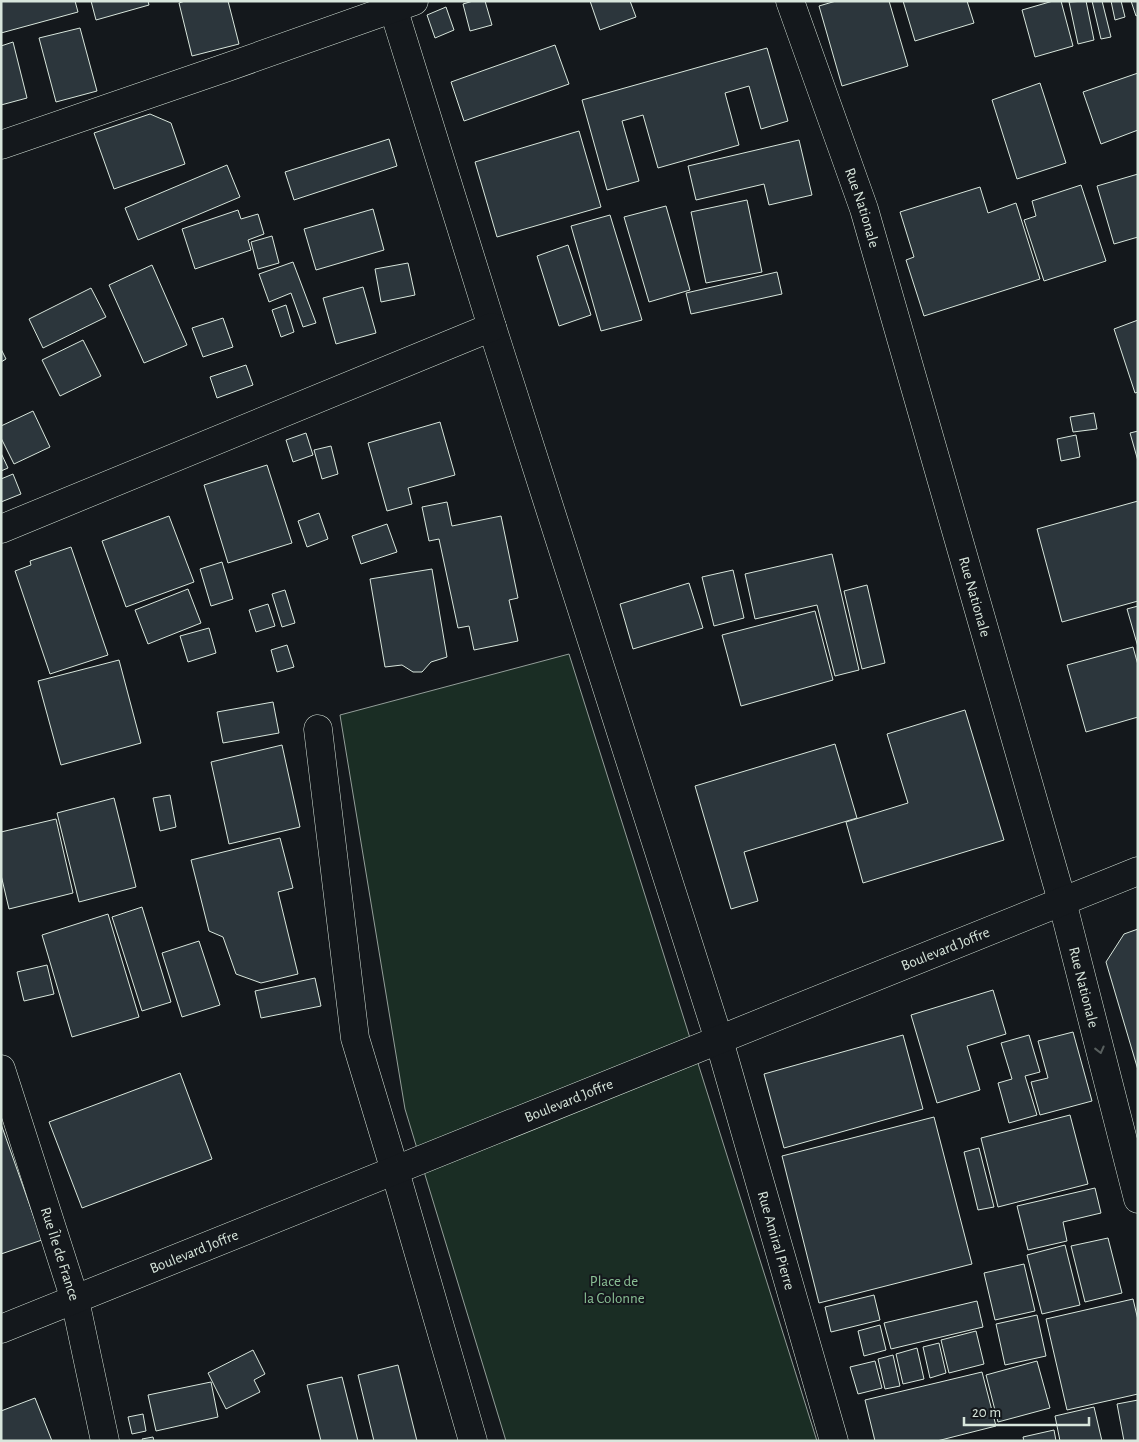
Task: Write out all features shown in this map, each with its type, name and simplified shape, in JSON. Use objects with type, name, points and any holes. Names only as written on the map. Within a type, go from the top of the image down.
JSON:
[{"type":"street","name":"Rue Nationale","points":[[790,1],[864,209],[1062,902],[1138,1199]]},
{"type":"street","points":[[1,145],[400,4]]},
{"type":"street","name":"Rue Amiral Pierre","points":[[400,4],[492,328],[719,1040],[834,1441]]},
{"type":"street","points":[[1,529],[492,328]]},
{"type":"street","points":[[318,729],[354,1038],[395,1171],[473,1441]]},
{"type":"street","name":"Boulevard Joffre","points":[[1,1329],[1138,871]]},
{"type":"street","name":"Rue Île de France","points":[[1,1069],[75,1300],[105,1441]]},
{"type":"green space","name":"Place de la Colonne","points":[[569,654],[817,1441],[506,1441],[405,1109],[340,715]]},
{"type":"building","points":[[1,1],[75,1],[78,12],[1,33]]},
{"type":"building","points":[[91,1],[148,1],[149,5],[96,20]]},
{"type":"building","points":[[185,1],[228,1],[239,44],[192,56],[179,3]]},
{"type":"building","points":[[473,1],[485,1],[492,25],[470,31],[463,4]]},
{"type":"building","points":[[590,1],[630,1],[636,17],[600,30]]},
{"type":"building","points":[[836,1],[889,1],[908,66],[842,86],[819,6]]},
{"type":"building","points":[[903,1],[967,1],[974,23],[915,41]]},
{"type":"building","points":[[1053,1],[1061,1],[1073,46],[1035,57],[1022,10]]},
{"type":"building","points":[[1086,1],[1094,40],[1078,44],[1069,2]]},
{"type":"building","points":[[1092,1],[1102,1],[1111,37],[1101,39]]},
{"type":"building","points":[[1111,1],[1121,1],[1125,17],[1115,20]]},
{"type":"building","points":[[1131,1],[1138,1],[1138,15],[1136,16]]},
{"type":"building","points":[[446,7],[454,30],[435,38],[427,15]]},
{"type":"building","points":[[80,28],[97,91],[56,102],[39,38]]},
{"type":"building","points":[[13,42],[27,98],[1,105],[1,46]]},
{"type":"building","points":[[555,45],[569,84],[464,121],[451,82]]},
{"type":"building","points":[[767,48],[788,121],[761,129],[749,86],[725,93],[739,145],[658,168],[643,115],[622,121],[639,181],[607,190],[582,100]]},
{"type":"building","points":[[1138,73],[1138,130],[1101,144],[1083,92]]},
{"type":"building","points":[[1040,83],[1066,163],[1017,179],[992,100]]},
{"type":"building","points":[[150,114],[171,123],[185,164],[114,189],[94,133]]},
{"type":"building","points":[[579,131],[601,207],[497,237],[475,162]]},
{"type":"building","points":[[389,139],[397,166],[294,200],[285,172]]},
{"type":"building","points":[[799,140],[812,195],[769,205],[764,184],[696,200],[688,166]]},
{"type":"building","points":[[227,165],[240,197],[138,240],[125,208]]},
{"type":"building","points":[[1138,174],[1138,237],[1114,244],[1097,186]]},
{"type":"building","points":[[1081,185],[1106,261],[1044,281],[1024,220],[1036,216],[1032,201]]},
{"type":"building","points":[[980,187],[988,213],[1016,203],[1040,279],[924,316],[906,260],[914,257],[900,212]]},
{"type":"building","points":[[747,200],[762,272],[706,283],[691,212]]},
{"type":"building","points":[[666,206],[690,290],[649,302],[624,217]]},
{"type":"building","points":[[373,209],[384,250],[316,270],[304,229]]},
{"type":"building","points":[[238,210],[241,219],[258,214],[264,234],[248,240],[251,250],[195,269],[182,229]]},
{"type":"building","points":[[610,215],[642,320],[601,331],[571,226]]},
{"type":"building","points":[[272,236],[279,263],[258,269],[251,242]]},
{"type":"building","points":[[568,245],[591,315],[559,326],[537,256]]},
{"type":"building","points":[[293,262],[316,323],[303,327],[291,293],[269,302],[259,274]]},
{"type":"building","points":[[408,263],[415,295],[381,302],[375,269]]},
{"type":"building","points":[[152,265],[187,345],[144,363],[109,285]]},
{"type":"building","points":[[777,272],[782,294],[691,314],[686,293]]},
{"type":"building","points":[[363,287],[376,333],[336,344],[323,298]]},
{"type":"building","points":[[91,288],[106,317],[43,348],[29,319]]},
{"type":"building","points":[[286,305],[294,332],[281,337],[272,310]]},
{"type":"building","points":[[223,318],[233,347],[203,357],[192,328]]},
{"type":"building","points":[[1138,320],[1138,392],[1135,393],[1114,329]]},
{"type":"building","points":[[83,340],[101,376],[60,396],[42,360]]},
{"type":"building","points":[[1,349],[6,359],[1,362]]},
{"type":"building","points":[[246,365],[253,385],[217,398],[210,377]]},
{"type":"building","points":[[33,411],[50,447],[14,464],[1,438],[1,426]]},
{"type":"building","points":[[1094,413],[1097,429],[1073,432],[1070,417]]},
{"type":"building","points":[[440,422],[455,475],[408,488],[412,504],[387,511],[368,443]]},
{"type":"building","points":[[1138,431],[1138,461],[1130,433]]},
{"type":"building","points":[[306,433],[313,455],[293,462],[286,440]]},
{"type":"building","points":[[1076,435],[1080,457],[1061,461],[1057,439]]},
{"type":"building","points":[[331,446],[338,474],[322,479],[314,450]]},
{"type":"building","points":[[1,453],[8,468],[1,471]]},
{"type":"building","points":[[267,465],[292,543],[228,563],[204,485]]},
{"type":"building","points":[[13,474],[21,494],[1,502],[1,479]]},
{"type":"building","points":[[1138,501],[1138,601],[1062,622],[1037,529]]},
{"type":"building","points":[[447,502],[452,526],[501,516],[518,598],[509,600],[518,641],[474,650],[469,626],[458,628],[439,539],[429,541],[422,507]]},
{"type":"building","points":[[319,513],[328,539],[307,547],[298,521]]},
{"type":"building","points":[[169,516],[194,582],[126,607],[102,541]]},
{"type":"building","points":[[387,524],[397,552],[361,564],[352,536]]},
{"type":"building","points":[[71,547],[108,655],[50,674],[15,571],[31,565],[30,561]]},
{"type":"building","points":[[832,554],[859,670],[835,676],[817,605],[755,619],[745,574]]},
{"type":"building","points":[[222,562],[233,599],[211,606],[200,569]]},
{"type":"building","points":[[432,569],[447,657],[431,662],[422,672],[413,672],[402,665],[385,667],[370,579]]},
{"type":"building","points":[[733,570],[744,618],[714,626],[702,577]]},
{"type":"building","points":[[689,583],[703,628],[633,649],[620,604]]},
{"type":"building","points":[[867,585],[885,663],[862,669],[844,591]]},
{"type":"building","points":[[188,589],[201,623],[148,644],[135,610]]},
{"type":"building","points":[[285,590],[295,623],[282,627],[272,594]]},
{"type":"building","points":[[268,604],[275,626],[256,632],[249,610]]},
{"type":"building","points":[[1138,606],[1138,647],[1127,609]]},
{"type":"building","points":[[815,611],[833,680],[741,706],[722,635]]},
{"type":"building","points":[[209,628],[216,653],[188,662],[180,636]]},
{"type":"building","points":[[287,645],[294,667],[277,672],[271,650]]},
{"type":"building","points":[[1133,647],[1138,665],[1138,717],[1086,732],[1067,665]]},
{"type":"building","points":[[119,660],[141,743],[61,765],[38,681]]},
{"type":"building","points":[[273,702],[279,733],[223,743],[217,712]]},
{"type":"building","points":[[965,710],[1004,840],[863,883],[846,822],[908,803],[887,734]]},
{"type":"building","points":[[835,744],[857,818],[744,852],[758,901],[731,909],[695,786]]},
{"type":"building","points":[[282,745],[300,827],[229,844],[211,762]]},
{"type":"building","points":[[170,795],[176,827],[160,831],[153,798]]},
{"type":"building","points":[[114,798],[136,887],[79,902],[57,813]]},
{"type":"building","points":[[56,819],[73,893],[9,909],[1,875],[1,832]]},
{"type":"building","points":[[280,838],[293,888],[278,892],[298,974],[261,983],[236,974],[223,937],[209,931],[191,860]]},
{"type":"building","points":[[142,907],[171,1002],[142,1011],[112,917]]},
{"type":"building","points":[[108,914],[139,1017],[72,1037],[42,935]]},
{"type":"building","points":[[1138,929],[1138,1070],[1106,962],[1124,934]]},
{"type":"building","points":[[199,941],[220,1005],[182,1017],[162,953]]},
{"type":"building","points":[[47,965],[54,994],[24,1001],[17,972]]},
{"type":"building","points":[[315,978],[321,1006],[261,1018],[255,991]]},
{"type":"building","points":[[993,990],[1006,1034],[967,1046],[980,1090],[937,1103],[911,1015]]},
{"type":"building","points":[[1073,1032],[1092,1101],[1040,1115],[1031,1082],[1048,1078],[1038,1041]]},
{"type":"building","points":[[903,1035],[923,1109],[784,1148],[764,1074]]},
{"type":"building","points":[[1029,1035],[1040,1072],[1025,1076],[1037,1115],[1009,1123],[998,1083],[1012,1079],[1001,1043]]},
{"type":"building","points":[[180,1073],[212,1159],[82,1208],[49,1122]]},
{"type":"building","points":[[1070,1115],[1088,1184],[998,1207],[981,1138]]},
{"type":"building","points":[[934,1117],[972,1264],[819,1303],[782,1156]]},
{"type":"building","points":[[1,1124],[42,1240],[1,1254]]},
{"type":"building","points":[[979,1148],[994,1207],[978,1210],[964,1152]]},
{"type":"building","points":[[1095,1188],[1101,1213],[1063,1222],[1067,1241],[1028,1250],[1017,1206]]},
{"type":"building","points":[[1108,1238],[1122,1293],[1085,1302],[1071,1246]]},
{"type":"building","points":[[1065,1245],[1080,1305],[1042,1314],[1027,1255]]},
{"type":"building","points":[[1024,1264],[1035,1311],[995,1320],[984,1273]]},
{"type":"building","points":[[874,1295],[880,1320],[831,1332],[825,1307]]},
{"type":"building","points":[[1133,1299],[1138,1320],[1138,1394],[1067,1410],[1046,1319]]},
{"type":"building","points":[[977,1301],[983,1327],[891,1349],[884,1323]]},
{"type":"building","points":[[1037,1315],[1046,1356],[1005,1365],[996,1324]]},
{"type":"building","points":[[880,1325],[886,1350],[864,1356],[858,1331]]},
{"type":"building","points":[[976,1331],[984,1364],[949,1373],[941,1340]]},
{"type":"building","points":[[939,1343],[946,1373],[930,1378],[923,1347]]},
{"type":"building","points":[[917,1348],[924,1379],[903,1384],[896,1354]]},
{"type":"building","points":[[253,1350],[265,1374],[254,1380],[260,1392],[226,1409],[208,1373]]},
{"type":"building","points":[[893,1355],[900,1386],[885,1389],[878,1359]]},
{"type":"building","points":[[875,1361],[882,1388],[858,1394],[850,1367]]},
{"type":"building","points":[[1037,1361],[1050,1408],[998,1422],[986,1375]]},
{"type":"building","points":[[398,1365],[417,1441],[374,1441],[358,1375]]},
{"type":"building","points":[[982,1372],[996,1426],[937,1441],[875,1441],[865,1400]]},
{"type":"building","points":[[342,1377],[358,1441],[321,1441],[307,1385]]},
{"type":"building","points":[[211,1382],[218,1417],[156,1431],[148,1395]]},
{"type":"building","points":[[35,1398],[52,1441],[1,1441],[1,1411]]},
{"type":"building","points":[[1138,1400],[1138,1441],[1124,1441],[1117,1404]]},
{"type":"building","points":[[1094,1407],[1102,1441],[1060,1441],[1055,1416]]},
{"type":"building","points":[[143,1414],[146,1431],[132,1434],[128,1417]]},
{"type":"building","points":[[1054,1430],[1056,1441],[1024,1441],[1023,1437]]},
{"type":"building","points":[[153,1437],[154,1441],[143,1441],[142,1439]]}]
